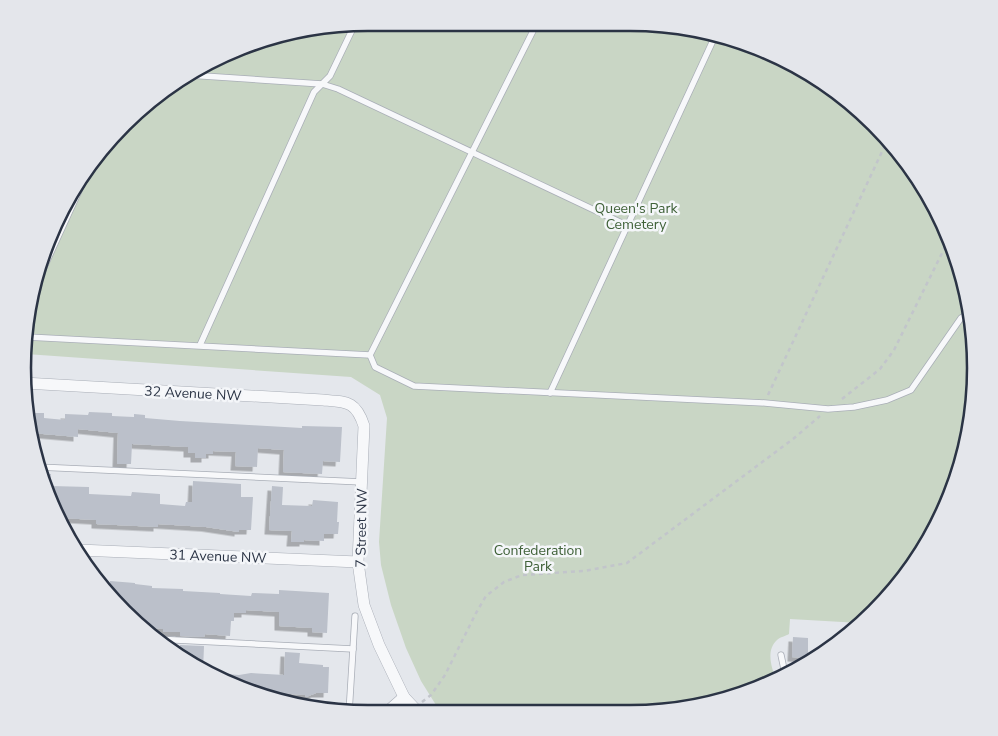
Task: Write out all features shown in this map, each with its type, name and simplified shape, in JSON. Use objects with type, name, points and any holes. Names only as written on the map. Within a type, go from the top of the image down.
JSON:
[{"type":"street","name":"32 Avenue NW","points":[[32,383],[323,400],[346,402],[359,411]]},
{"type":"street","name":"7 Street NW","points":[[359,411],[364,426],[358,562],[364,605],[379,645],[404,697],[418,705]]},
{"type":"street","name":"31 Avenue NW","points":[[85,550],[358,562]]},
{"type":"street","points":[[394,705],[404,697]]},
{"type":"lane","points":[[533,31],[370,354],[375,367],[414,386],[765,403],[828,409],[854,407],[887,400],[911,390],[963,317]]},
{"type":"lane","points":[[200,345],[314,92],[330,76],[351,32]]},
{"type":"lane","points":[[550,393],[712,42]]},
{"type":"lane","points":[[200,76],[322,84],[338,89],[626,225]]},
{"type":"lane","points":[[58,237],[67,217]]},
{"type":"lane","points":[[33,337],[370,354]]},
{"type":"lane","points":[[47,467],[362,482]]},
{"type":"lane","points":[[350,704],[355,616]]},
{"type":"lane","points":[[169,640],[353,649]]},
{"type":"lane","points":[[781,655],[784,667]]},
{"type":"path","points":[[765,403],[883,147]]},
{"type":"path","points":[[423,705],[445,674],[486,596],[504,582],[522,575],[584,571],[627,563],[793,439],[880,369],[894,350],[944,248]]},
{"type":"green space","name":"Queen's Park Cemetery","points":[[368,31],[630,31],[674,34],[738,49],[798,76],[835,101],[868,130],[897,163],[922,200],[941,239],[955,281],[964,324],[967,368],[964,412],[960,434],[949,476],[941,497],[922,536],[910,555],[868,606],[850,622],[790,619],[789,634],[777,640],[772,649],[771,664],[774,672],[759,679],[738,687],[696,698],[674,702],[630,705],[436,705],[421,681],[406,648],[391,605],[381,565],[379,542],[387,418],[380,395],[351,377],[32,354],[32,346],[34,324],[43,281],[49,260],[66,219],[76,200],[101,163],[146,115],[200,76],[260,49],[324,34]]},
{"type":"building","points":[[89,412],[112,413],[112,416],[134,417],[134,414],[145,415],[145,418],[180,421],[302,428],[302,426],[342,427],[340,462],[323,461],[322,474],[283,472],[284,450],[258,448],[257,467],[235,466],[236,452],[213,451],[213,454],[206,454],[206,458],[195,458],[195,453],[188,453],[188,447],[132,444],[131,464],[117,464],[118,433],[78,429],[78,437],[38,434],[34,413],[44,413],[44,418],[65,420],[65,414],[88,415]]},
{"type":"building","points":[[193,481],[241,484],[241,497],[253,497],[251,530],[239,530],[239,532],[206,527],[158,524],[158,527],[96,524],[96,520],[67,518],[53,486],[89,487],[89,494],[131,496],[132,492],[160,494],[160,504],[185,506],[186,502],[192,502]]},
{"type":"building","points":[[272,486],[283,487],[282,505],[312,506],[313,500],[338,502],[338,534],[324,534],[324,541],[304,540],[304,542],[291,542],[292,531],[269,530]]},
{"type":"building","points":[[110,581],[135,583],[152,586],[152,588],[183,589],[183,591],[251,596],[252,593],[279,594],[279,590],[329,593],[327,633],[312,632],[312,628],[279,626],[279,612],[246,610],[246,613],[234,613],[234,621],[231,621],[230,636],[205,634],[204,637],[180,636],[180,632],[163,632],[163,629],[155,628],[130,606],[110,584]]},
{"type":"building","points":[[793,637],[808,638],[808,654],[802,658],[792,657]]},
{"type":"building","points":[[180,645],[204,646],[203,662],[200,660],[180,647]]},
{"type":"building","points":[[285,652],[300,653],[299,663],[329,667],[328,693],[316,693],[306,697],[305,695],[283,693],[260,687],[228,674],[251,673],[284,675]]},
{"type":"park label","name":"Confederation Park","points":[[538,558]]}]
